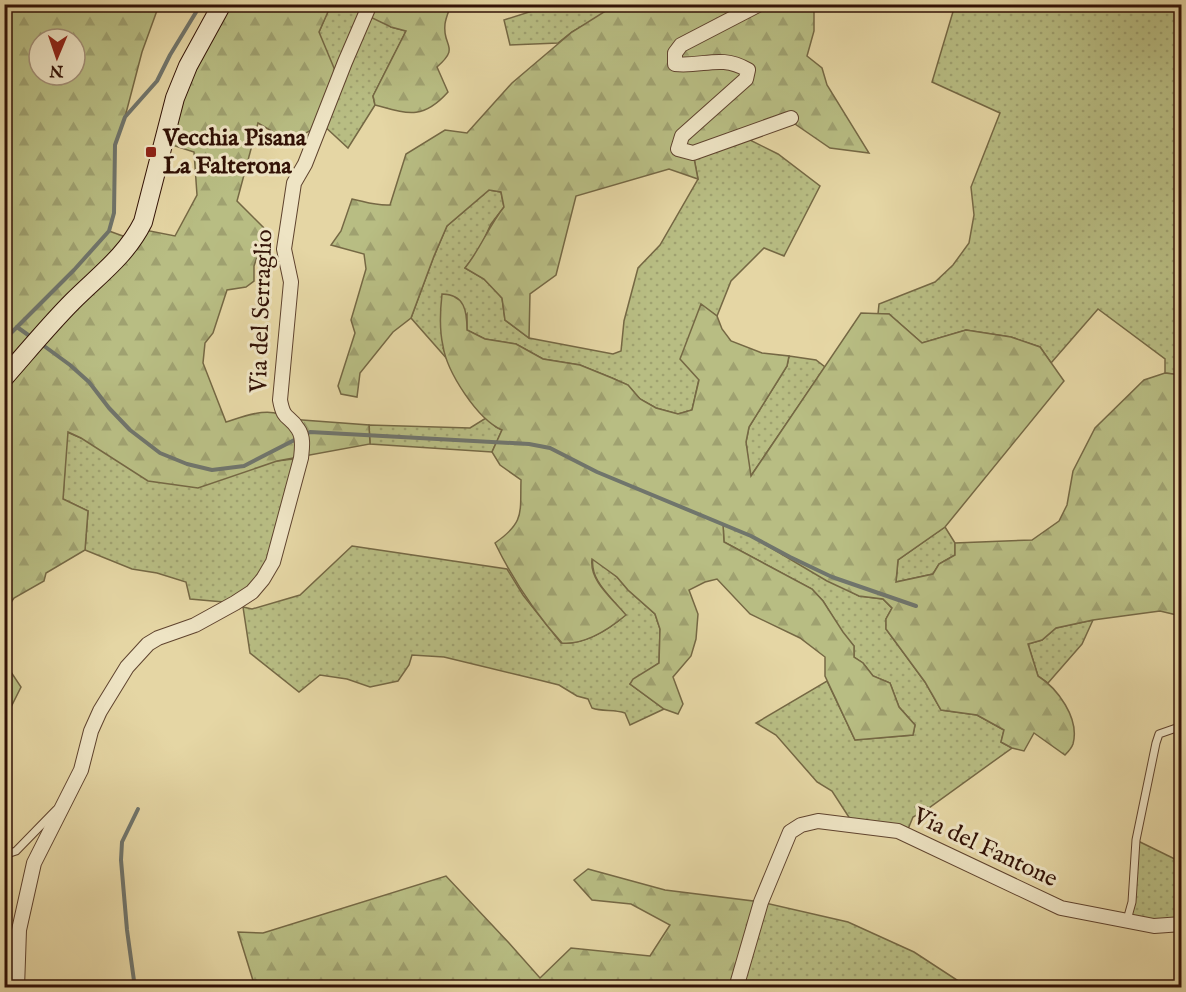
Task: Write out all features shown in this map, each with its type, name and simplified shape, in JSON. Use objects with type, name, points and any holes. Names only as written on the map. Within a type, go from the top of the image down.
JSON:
[{"type":"main road","points":[[4,378],[72,302],[134,241],[143,222],[175,98],[188,66],[222,4]]},
{"type":"street","name":"Via del Serraglio","points":[[15,987],[21,911],[34,863],[68,800],[81,770],[91,731],[100,711],[127,667],[148,644],[158,638],[195,625],[252,592],[273,562],[301,458],[301,437],[283,414],[280,400],[291,282],[284,249],[294,183],[305,164],[370,4]]},
{"type":"street","points":[[760,4],[681,45],[675,53],[675,64],[689,65],[718,60],[739,65],[748,70],[746,79],[682,136],[678,149],[693,153],[791,118]]},
{"type":"street","name":"Via del Fantone","points":[[736,987],[761,902],[785,842],[790,832],[801,825],[818,821],[898,831],[1061,908],[1154,926],[1182,924]]},
{"type":"lane","points":[[1127,920],[1131,902],[1136,840],[1156,743],[1160,734],[1182,726]]},
{"type":"lane","points":[[4,855],[16,851],[68,800]]},
{"type":"lane","points":[[4,923],[15,987]]},
{"type":"green space","points":[[331,4],[370,5],[391,27],[406,31],[373,96],[375,105],[348,148],[322,124],[319,32]]},
{"type":"green space","points":[[801,4],[814,11],[814,31],[807,56],[822,68],[827,85],[869,153],[830,148],[792,122],[693,153],[698,179],[669,169],[576,196],[556,275],[530,294],[529,338],[505,320],[502,298],[484,279],[465,268],[504,207],[501,192],[489,190],[447,226],[411,318],[393,332],[360,373],[357,397],[341,394],[338,386],[355,333],[351,320],[366,269],[364,254],[331,245],[341,231],[352,199],[390,205],[406,154],[445,130],[467,133],[512,83],[572,32],[615,5]]},
{"type":"green space","points":[[5,5],[159,5],[142,52],[115,145],[114,213],[109,231],[134,240],[140,229],[175,236],[197,195],[194,152],[163,142],[222,5],[331,5],[319,32],[339,80],[322,124],[290,142],[258,123],[237,201],[266,230],[254,266],[254,281],[246,287],[227,290],[213,333],[205,343],[203,363],[226,422],[266,412],[289,419],[369,425],[370,444],[277,461],[198,488],[148,481],[68,432],[63,499],[88,511],[85,550],[46,573],[44,581],[14,598],[5,611]]},
{"type":"green space","points":[[370,5],[451,5],[445,24],[449,46],[448,55],[437,67],[448,92],[431,107],[423,111],[406,112],[375,105],[373,96],[406,31],[391,27],[366,15]]},
{"type":"green space","points":[[551,5],[620,5],[572,32],[558,43],[510,45],[504,20]]},
{"type":"green space","points":[[955,5],[1181,5],[1181,375],[1165,373],[1165,359],[1098,309],[1051,363],[1040,347],[1011,337],[966,330],[922,343],[889,314],[878,314],[879,304],[935,282],[953,265],[969,243],[974,215],[971,187],[1000,113],[932,82]]},
{"type":"green space","points":[[742,136],[778,154],[820,186],[784,256],[764,248],[731,281],[717,316],[701,305],[699,379],[692,410],[678,414],[656,408],[640,399],[628,385],[580,365],[543,359],[516,344],[485,339],[467,330],[467,314],[443,348],[448,360],[411,318],[447,226],[489,190],[501,192],[504,207],[491,224],[479,250],[465,268],[484,279],[502,298],[505,320],[529,338],[613,354],[621,351],[624,321],[638,268],[660,245],[698,179],[693,153]]},
{"type":"green space","points":[[442,294],[456,297],[463,305],[467,330],[485,339],[516,344],[543,359],[580,365],[628,385],[640,399],[656,408],[678,414],[692,410],[699,380],[680,359],[701,304],[717,316],[722,329],[731,341],[762,353],[789,356],[787,366],[749,427],[746,442],[751,476],[861,313],[889,314],[922,343],[966,330],[1011,337],[1040,347],[1064,381],[945,527],[898,560],[896,582],[933,574],[939,564],[955,555],[955,543],[1032,540],[1059,521],[1067,505],[1073,471],[1095,428],[1144,380],[1165,373],[1181,375],[1181,616],[1160,611],[1093,620],[1056,628],[1042,640],[1028,644],[1038,676],[1052,688],[1065,705],[1070,714],[1074,734],[1072,745],[1065,755],[1034,733],[1024,751],[1001,742],[1004,730],[977,715],[941,710],[925,682],[886,629],[886,619],[892,608],[883,599],[859,596],[827,581],[751,536],[723,524],[724,542],[812,589],[823,601],[854,646],[854,657],[863,663],[873,676],[890,683],[899,707],[915,725],[913,735],[855,740],[825,676],[825,657],[800,638],[750,614],[717,579],[689,590],[698,614],[696,639],[691,656],[673,677],[683,704],[678,714],[664,709],[630,684],[633,679],[659,663],[660,629],[655,614],[617,577],[592,559],[594,575],[598,582],[626,615],[604,631],[587,639],[562,643],[533,607],[502,557],[495,543],[512,529],[519,516],[521,480],[500,465],[492,452],[502,430],[492,424],[473,405],[450,369],[441,333]]},
{"type":"green space","points":[[789,356],[816,360],[825,367],[750,477],[746,442],[749,427],[787,366]]},
{"type":"green space","points":[[486,418],[502,430],[492,452],[370,444],[369,425],[470,428]]},
{"type":"green space","points":[[67,432],[81,438],[277,461],[301,458],[273,562],[235,603],[190,599],[186,582],[157,573],[132,569],[85,550],[88,511],[63,499]]},
{"type":"green space","points":[[723,524],[751,536],[859,596],[883,599],[892,608],[886,619],[886,629],[925,682],[941,710],[977,715],[1004,730],[1001,742],[1012,748],[913,817],[906,834],[854,825],[832,791],[817,782],[776,735],[756,723],[827,681],[855,740],[913,735],[915,725],[899,707],[890,683],[873,676],[863,663],[854,657],[854,646],[812,589],[724,542]]},
{"type":"green space","points":[[945,527],[955,543],[955,555],[939,564],[933,574],[896,582],[898,560]]},
{"type":"green space","points":[[352,546],[507,569],[523,595],[561,643],[587,639],[611,626],[625,615],[598,582],[593,558],[617,577],[655,614],[660,629],[659,663],[630,684],[664,709],[630,725],[625,713],[592,708],[588,699],[577,696],[559,685],[444,657],[412,655],[409,665],[398,681],[370,687],[347,679],[320,675],[299,692],[250,653],[243,607],[252,609],[300,595]]},
{"type":"green space","points":[[1093,620],[1082,644],[1048,683],[1038,676],[1028,644],[1042,640],[1056,628]]},
{"type":"green space","points":[[5,663],[21,687],[5,716]]},
{"type":"green space","points":[[1136,840],[1181,862],[1181,924],[1127,920]]},
{"type":"green space","points":[[588,869],[665,890],[761,902],[736,987],[255,987],[238,932],[263,933],[446,876],[540,978],[571,948],[650,956],[670,925],[631,904],[592,900],[574,880]]},
{"type":"green space","points":[[761,902],[848,922],[914,952],[960,982],[956,988],[736,988]]},
{"type":"waterway","points":[[4,340],[74,270],[109,231],[114,213],[115,145],[125,117],[157,81],[201,4]]},
{"type":"waterway","points":[[17,327],[31,337]]},
{"type":"waterway","points":[[40,343],[89,382],[130,430],[160,453],[187,464],[212,470],[244,466],[310,432],[529,444],[550,448],[597,472],[751,536],[832,577],[916,606]]},
{"type":"waterway","points":[[135,988],[121,860],[122,842],[138,809]]},
{"type":"place","name":"Vecchia Pisana La Falterona","points":[[151,152]]}]
